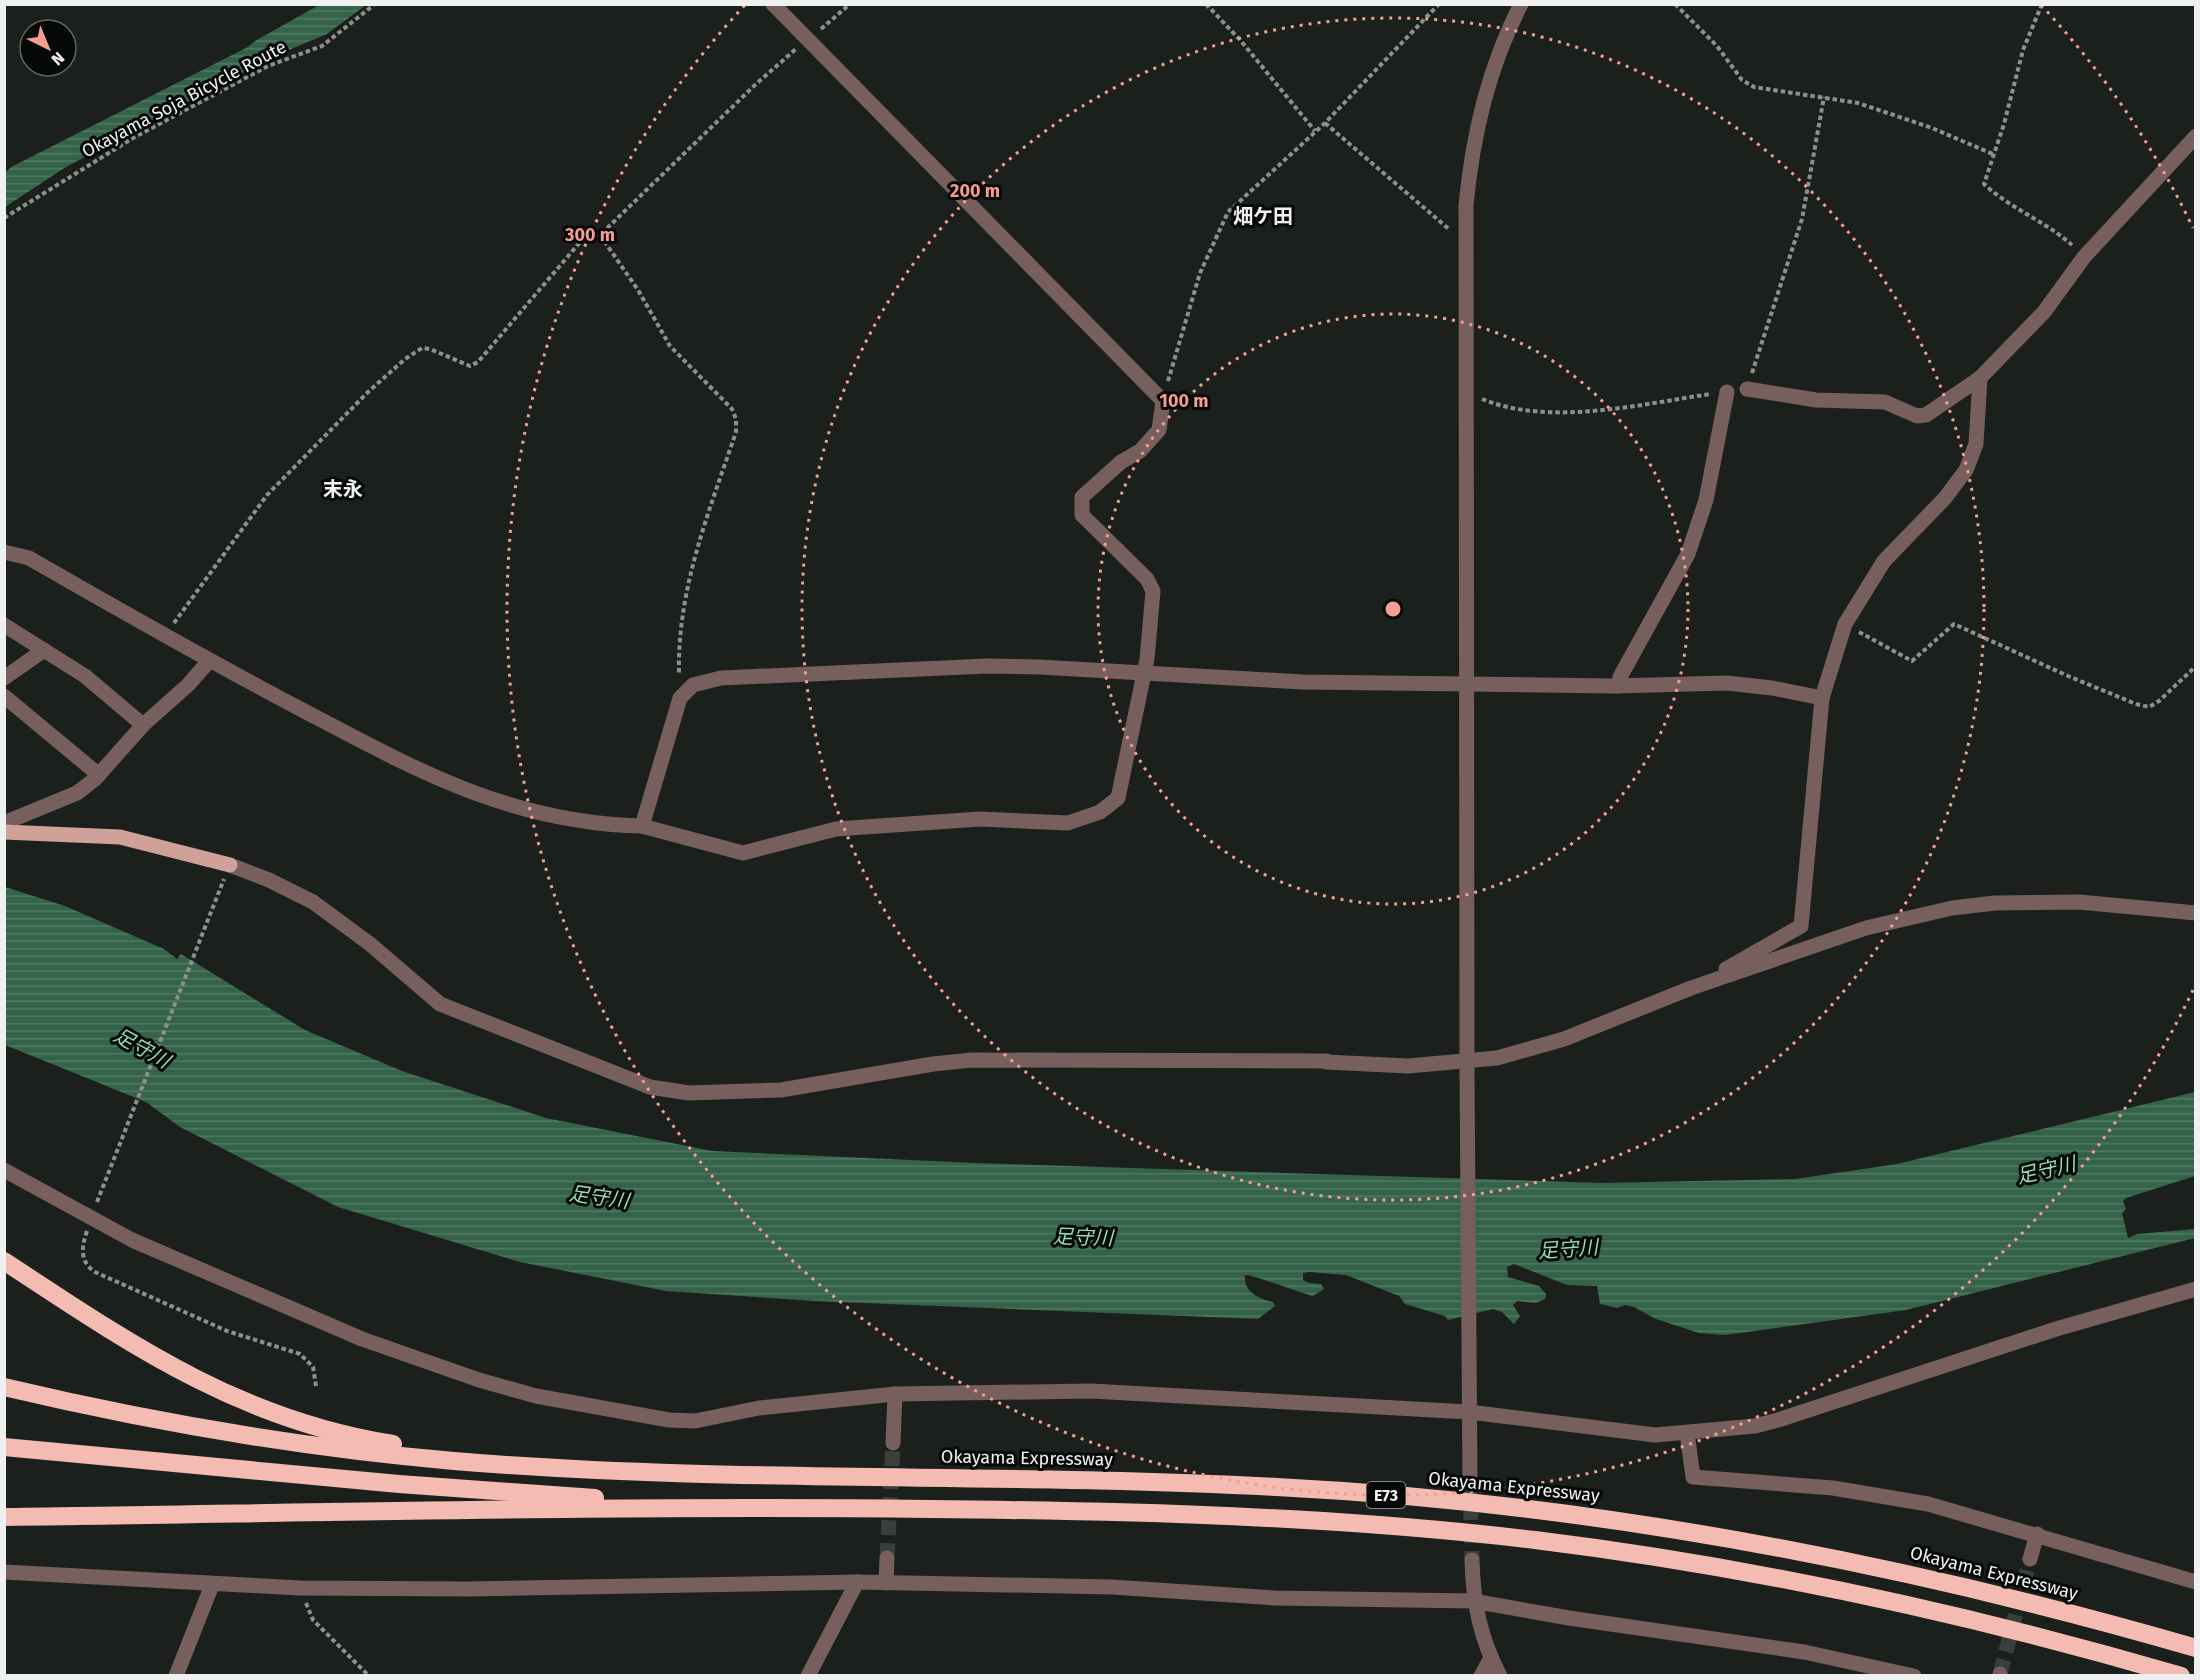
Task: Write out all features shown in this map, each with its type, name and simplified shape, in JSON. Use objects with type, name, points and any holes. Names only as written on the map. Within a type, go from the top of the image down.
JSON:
[{"type":"highway","points":[[4,1261],[131,1345],[205,1385],[253,1405],[372,1441],[561,1468]]},
{"type":"highway","points":[[4,1387],[187,1425],[279,1441],[426,1458],[561,1468]]},
{"type":"highway","points":[[4,1447],[399,1484],[714,1506]]},
{"type":"highway","name":"Okayama Expressway","points":[[561,1468],[711,1475],[1118,1480],[1282,1487],[1543,1510],[1658,1526],[1886,1568],[2105,1622],[2196,1648]]},
{"type":"highway","points":[[4,1516],[210,1516],[714,1506]]},
{"type":"highway","name":"E73","points":[[714,1506],[1154,1512],[1377,1525],[1535,1540],[1649,1556],[1878,1598],[1990,1624],[2181,1676]]},
{"type":"main road","points":[[4,832],[120,837],[228,869]]},
{"type":"street","points":[[4,552],[29,558],[209,661],[401,762],[490,800],[566,820],[642,826],[743,853],[836,829],[980,819],[1068,823],[1086,819],[1112,805],[1118,798],[1145,673],[1153,591],[1147,579],[1082,515],[1082,496],[1121,462],[1140,451],[1159,430],[1163,401],[773,4]]},
{"type":"street","points":[[1470,1482],[1466,683],[1467,194],[1478,117],[1489,77],[1521,4]]},
{"type":"street","points":[[1747,389],[1816,400],[1885,402],[1917,416],[1926,415],[1980,378],[2044,312],[2084,257],[2196,136]]},
{"type":"street","points":[[1691,988],[1801,926],[1822,699],[1845,624],[1884,561],[1946,498],[1966,470],[1976,444],[1980,378]]},
{"type":"street","points":[[1619,686],[1620,677],[1688,554],[1706,500],[1726,392]]},
{"type":"street","points":[[4,625],[85,676],[143,725]]},
{"type":"street","points":[[4,678],[44,650]]},
{"type":"street","points":[[4,823],[58,803],[77,793],[99,775],[143,725],[188,685],[209,661]]},
{"type":"street","points":[[642,826],[680,698],[693,685],[720,678],[987,666],[1303,682],[1619,686],[1727,683],[1772,688],[1822,699]]},
{"type":"street","points":[[4,696],[99,775]]},
{"type":"street","points":[[228,869],[269,880],[330,913],[440,1004],[650,1087],[715,1094],[781,1090],[933,1064],[972,1060],[1327,1061],[1408,1066],[1467,1066],[1564,1039],[1691,988],[1866,928],[1952,908],[1995,903],[2079,902],[2196,913]]},
{"type":"street","points":[[4,1170],[132,1240],[362,1339],[479,1380],[536,1396],[669,1420],[694,1421],[759,1408],[895,1394],[1091,1391],[1469,1405],[1655,1435],[1755,1426],[1778,1420],[2056,1329],[2196,1289]]},
{"type":"street","points":[[893,1443],[895,1394]]},
{"type":"street","points":[[1687,1432],[1693,1477],[1833,1488],[1917,1502],[2037,1534],[2196,1582]]},
{"type":"street","points":[[2030,1559],[2037,1534]]},
{"type":"street","points":[[886,1583],[887,1558]]},
{"type":"street","points":[[1472,1560],[1473,1601],[1491,1658],[1500,1676]]},
{"type":"street","points":[[4,1572],[300,1588],[469,1589],[857,1582],[1112,1587],[1275,1598],[1473,1601],[1569,1618],[1804,1652],[1914,1676]]},
{"type":"street","points":[[808,1676],[857,1582]]},
{"type":"street","points":[[176,1676],[212,1584]]},
{"type":"street","points":[[1481,1676],[1491,1658]]},
{"type":"path","name":"Okayama Soja Bicycle Route","points":[[4,218],[133,138],[278,62],[322,46],[375,4]]},
{"type":"path","points":[[165,636],[267,495],[368,392],[405,359],[422,348],[430,349],[470,366],[478,362],[581,241],[589,236],[600,235],[756,84],[850,4]]},
{"type":"path","points":[[1206,4],[1241,41],[1315,131]]},
{"type":"path","points":[[1163,401],[1174,354],[1200,273],[1228,212],[1325,123],[1439,4]]},
{"type":"path","points":[[1675,4],[1717,46],[1742,80],[1754,87],[1824,97],[1893,114],[1995,155]]},
{"type":"path","points":[[2042,4],[2023,50],[1995,155],[1984,184],[2014,209],[2051,227],[2084,257]]},
{"type":"path","points":[[1747,389],[1802,219],[1824,97]]},
{"type":"path","points":[[1325,123],[1401,186],[1467,247]]},
{"type":"path","points":[[600,235],[638,290],[670,346],[727,401],[736,419],[736,432],[691,564],[683,604],[679,679],[687,691]]},
{"type":"path","points":[[1467,393],[1510,409],[1533,412],[1590,409],[1726,392]]},
{"type":"path","points":[[1845,624],[1912,661],[1954,624],[2068,676],[2136,704],[2149,707],[2159,701],[2196,666]]},
{"type":"path","points":[[228,869],[100,1196],[82,1251],[90,1269],[174,1310],[227,1331],[300,1354],[313,1367],[316,1386]]},
{"type":"path","points":[[300,1588],[313,1620],[369,1676]]},
{"type":"water","points":[[319,5],[366,5],[327,34],[272,57],[66,167],[5,207],[5,173],[11,167],[248,47]]},
{"type":"water","name":"足守川","points":[[5,887],[65,906],[164,949],[177,959],[181,954],[305,1030],[402,1071],[546,1118],[712,1151],[976,1163],[1602,1183],[1795,1179],[1897,1164],[2195,1092],[2195,1176],[2126,1198],[2123,1201],[2126,1209],[2122,1213],[2128,1238],[2137,1234],[2195,1229],[2195,1238],[1906,1310],[1725,1335],[1699,1333],[1656,1319],[1634,1307],[1625,1305],[1617,1308],[1600,1304],[1597,1286],[1567,1285],[1514,1264],[1507,1267],[1508,1277],[1539,1286],[1546,1294],[1545,1299],[1536,1303],[1517,1301],[1513,1305],[1520,1316],[1514,1324],[1502,1312],[1493,1309],[1448,1320],[1445,1316],[1405,1304],[1399,1296],[1346,1275],[1309,1272],[1303,1273],[1303,1280],[1321,1284],[1324,1289],[1313,1296],[1245,1275],[1249,1290],[1257,1297],[1273,1302],[1275,1306],[1258,1319],[815,1301],[666,1291],[520,1262],[338,1207],[180,1127],[146,1102],[5,1045]]},
{"type":"tunnel","points":[[887,1558],[893,1443]]},
{"type":"tunnel","points":[[1470,1482],[1472,1560]]},
{"type":"tunnel","points":[[2000,1674],[2030,1559]]},
{"type":"district","name":"畑ケ田","points":[[1263,216]]},
{"type":"district","name":"末永","points":[[343,489]]}]
